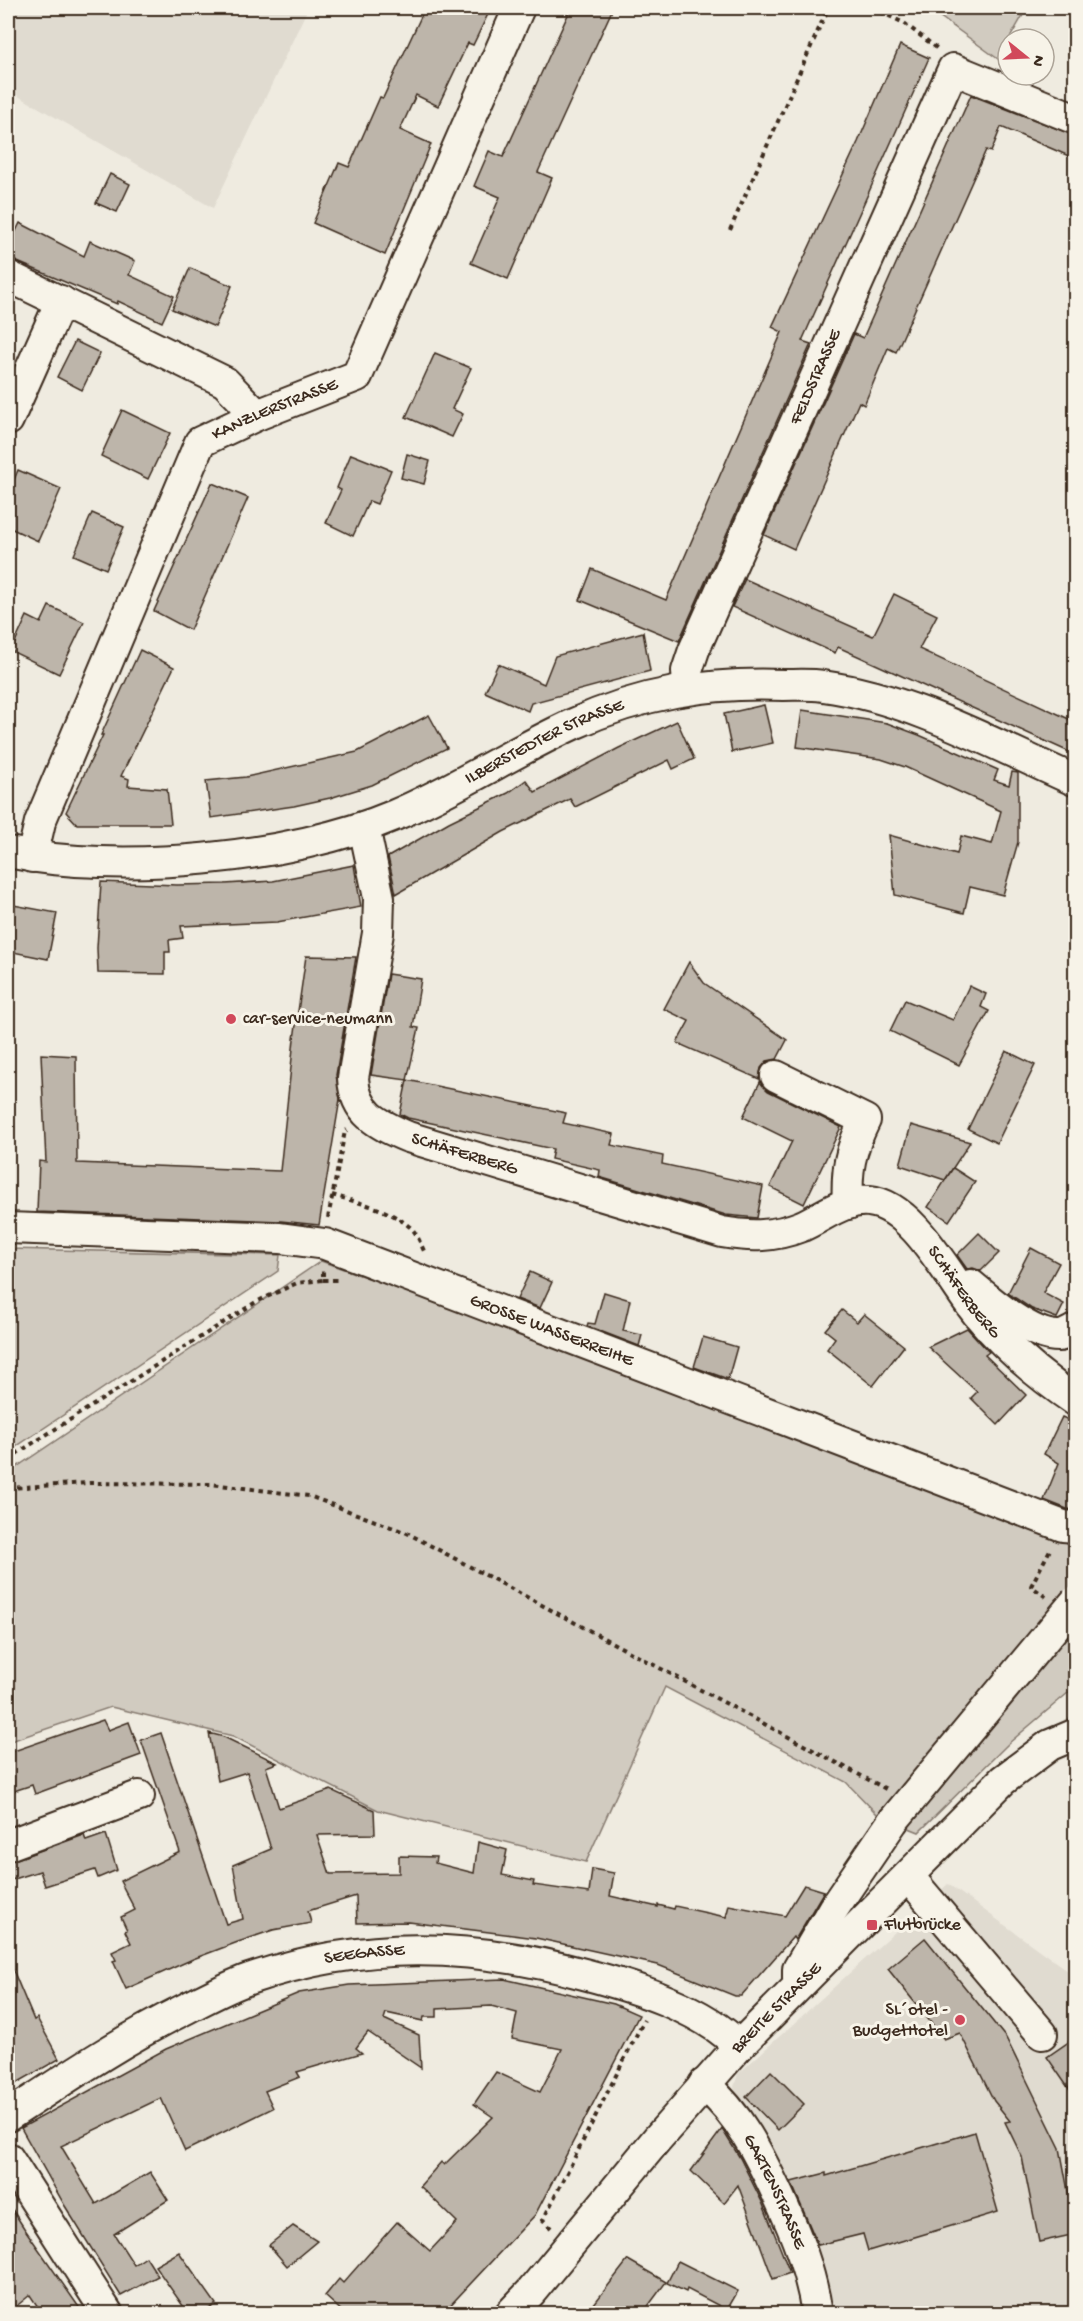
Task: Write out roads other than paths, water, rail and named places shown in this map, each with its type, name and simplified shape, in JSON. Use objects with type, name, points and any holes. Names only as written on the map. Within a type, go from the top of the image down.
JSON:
[{"type":"street","name":"KANZLERSTRASSE","points":[[20,855],[40,822],[200,442],[257,415],[357,376],[519,8]]},
{"type":"street","name":"FELDSTRASSE","points":[[688,688],[687,671],[693,650],[953,69],[1076,119]]},
{"type":"street","points":[[8,276],[225,382],[257,415]]},
{"type":"street","points":[[8,420],[61,301]]},
{"type":"street","name":"ILBERSTEDTER STRASSE","points":[[20,855],[65,862],[131,862],[224,855],[306,842],[364,827],[426,800],[571,725],[632,701],[688,688],[730,684],[822,686],[868,695],[911,708],[1076,781]]},
{"type":"street","name":"SCHÄFERBERG","points":[[364,827],[379,898],[378,933],[353,1078],[354,1090],[360,1105],[370,1118],[408,1137],[722,1232],[747,1237],[770,1236],[802,1226],[848,1204],[862,1200],[891,1207],[941,1260],[976,1312],[1027,1365],[1076,1401]]},
{"type":"street","points":[[776,1076],[865,1120],[848,1163],[846,1180],[848,1204]]},
{"type":"street","name":"GROSSE WASSERREIHE","points":[[8,1228],[280,1238],[325,1244],[1069,1526]]},
{"type":"street","points":[[941,1260],[983,1296],[1032,1329],[1057,1336],[1065,1335],[1076,1329]]},
{"type":"street","points":[[798,1986],[798,1969],[893,1807],[1076,1601]]},
{"type":"street","name":"BREITE STRASSE","points":[[510,2313],[704,2084],[739,2046],[1012,1773],[1050,1745],[1076,1734]]},
{"type":"street","points":[[8,1845],[140,1796]]},
{"type":"street","points":[[909,1877],[1042,2034]]},
{"type":"street","name":"SEEGASSE","points":[[8,2116],[138,2032],[202,2000],[248,1980],[301,1965],[350,1955],[414,1949],[461,1951],[503,1956],[570,1970],[657,1996],[722,2031],[739,2046]]},
{"type":"street","name":"GARTENSTRASSE","points":[[704,2084],[729,2108],[755,2146],[804,2255],[817,2313]]},
{"type":"street","points":[[8,2158],[108,2313]]},
{"type":"place","name":"car-service-neumann","points":[[231,1019]]},
{"type":"place","name":"Flutbrücke","points":[[872,1925]]},
{"type":"place","name":"SL´otel - BudgetHotel","points":[[960,2020]]}]
